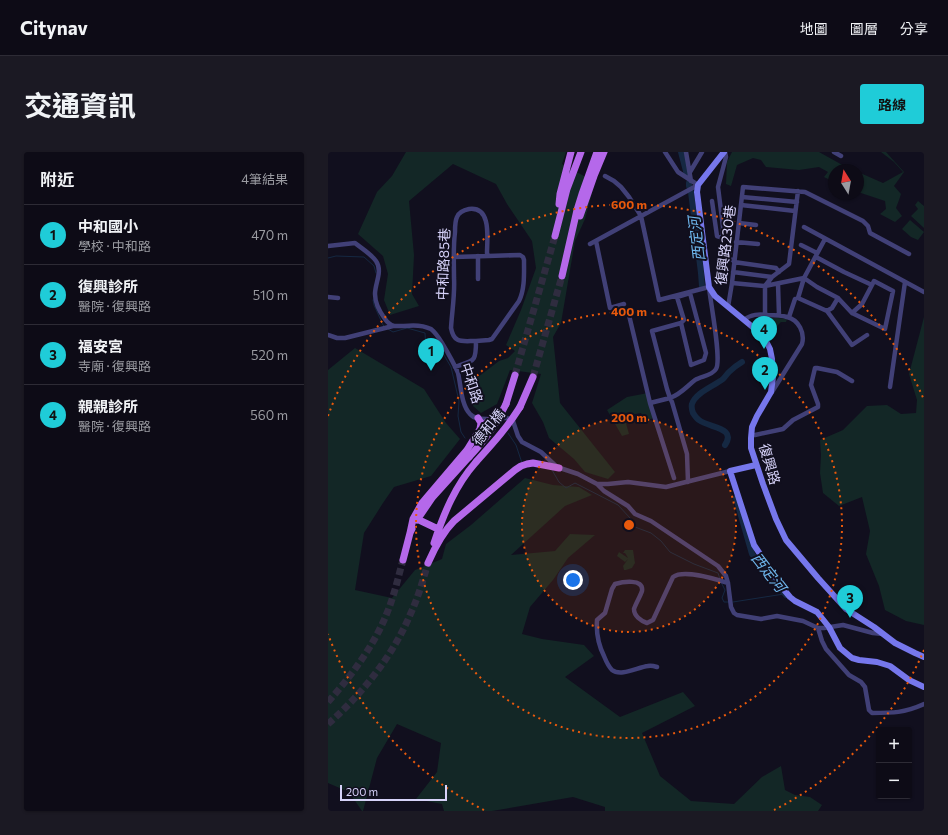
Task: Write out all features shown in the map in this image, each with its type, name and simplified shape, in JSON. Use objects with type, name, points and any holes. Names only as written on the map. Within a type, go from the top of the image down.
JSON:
[{"type":"main road","points":[[571,152],[560,194],[555,236],[567,189],[581,152]]},
{"type":"main road","points":[[562,276],[582,194],[597,152]]},
{"type":"main road","points":[[571,239],[604,152]]},
{"type":"main road","name":"德和橋","points":[[410,533],[417,519],[432,498],[488,436],[507,402],[515,375]]},
{"type":"main road","name":"德和橋","points":[[533,377],[521,406],[505,430],[467,472],[456,489],[438,528],[428,563],[448,526],[515,470],[527,464],[549,464]]},
{"type":"main road","points":[[507,402],[521,406]]},
{"type":"main road","points":[[478,418],[481,423],[480,429]]},
{"type":"main road","points":[[403,560],[413,519],[422,503],[467,450],[480,429],[491,419]]},
{"type":"main road","points":[[549,464],[559,468]]},
{"type":"main road","points":[[417,519],[438,528]]},
{"type":"street","points":[[665,152],[678,172],[698,185]]},
{"type":"street","points":[[686,152],[691,181]]},
{"type":"street","points":[[690,172],[702,152]]},
{"type":"street","points":[[590,244],[698,185],[725,152]]},
{"type":"street","points":[[725,152],[726,158],[718,187],[723,227],[722,246],[730,248],[728,259],[776,268],[779,272]]},
{"type":"street","points":[[834,152],[841,156]]},
{"type":"street","points":[[605,176],[621,186],[642,216],[660,300],[709,287]]},
{"type":"street","name":"復興路","points":[[698,185],[697,192],[709,287],[713,298],[728,307],[755,329],[770,349],[772,359],[771,392],[752,427],[751,448],[776,519],[786,540],[846,609],[895,643],[924,657]]},
{"type":"street","name":"復興路230巷","points":[[728,307],[743,186],[798,191]]},
{"type":"street","points":[[765,314],[765,286],[772,277],[789,264],[798,191],[805,192],[863,221],[868,226],[870,233],[909,254]]},
{"type":"street","points":[[742,197],[797,202]]},
{"type":"street","points":[[712,201],[718,236],[723,238]]},
{"type":"street","points":[[741,205],[795,211]]},
{"type":"street","name":"中和路85巷","points":[[471,209],[481,211],[487,223],[488,256],[518,255],[523,257],[521,296],[490,340],[460,341],[455,339],[452,333],[454,257],[455,227],[458,215],[462,211],[471,209]]},
{"type":"street","points":[[739,223],[756,225]]},
{"type":"street","points":[[804,227],[924,292]]},
{"type":"street","points":[[825,239],[804,278],[798,298],[827,312],[852,345],[867,335]]},
{"type":"street","points":[[596,241],[610,308],[624,304]]},
{"type":"street","points":[[328,246],[355,242],[376,260],[379,269],[375,292],[376,301],[378,308],[391,327]]},
{"type":"street","points":[[736,242],[758,244]]},
{"type":"street","points":[[732,283],[765,286],[804,278],[838,298],[852,313],[885,329],[894,291],[844,272],[801,245]]},
{"type":"street","points":[[478,256],[478,279]]},
{"type":"street","points":[[454,257],[488,256]]},
{"type":"street","points":[[733,272],[772,277]]},
{"type":"street","points":[[890,388],[905,282]]},
{"type":"street","points":[[852,313],[862,304],[873,283]]},
{"type":"street","points":[[778,284],[779,315]]},
{"type":"street","points":[[681,323],[691,365],[704,360],[706,353],[690,293],[677,297],[684,320],[681,323],[652,331],[667,389],[687,454],[688,482]]},
{"type":"street","points":[[328,297],[338,298]]},
{"type":"street","points":[[650,403],[678,395],[696,379],[713,372],[718,366],[713,298]]},
{"type":"street","points":[[827,312],[832,308],[838,298]]},
{"type":"street","points":[[789,317],[796,299]]},
{"type":"street","points":[[628,311],[650,403],[674,478]]},
{"type":"street","points":[[744,320],[753,315],[765,314],[789,317],[798,324],[804,336],[803,342],[771,392]]},
{"type":"street","name":"中和路","points":[[391,327],[421,326],[430,329],[437,335],[455,367],[464,402],[470,414],[478,418],[502,418],[510,420],[514,423],[518,436],[522,442],[541,452],[549,464]]},
{"type":"street","points":[[328,335],[337,338],[345,338],[391,327]]},
{"type":"street","points":[[455,367],[474,359],[476,354],[476,341]]},
{"type":"street","points":[[751,435],[755,436],[783,429],[793,420],[818,407],[811,385],[815,368],[822,368],[837,372],[852,381]]},
{"type":"street","points":[[597,484],[628,482],[666,487],[731,474],[756,465]]},
{"type":"street","points":[[559,468],[578,474],[597,484],[604,491],[628,506],[635,514],[651,521],[716,564],[723,572],[724,576],[721,580]]},
{"type":"street","points":[[731,474],[754,545],[790,597],[817,612],[829,627],[840,648],[852,658],[877,662],[890,666],[909,680],[924,687]]},
{"type":"street","points":[[604,491],[603,487],[608,484]]},
{"type":"street","points":[[723,572],[721,580],[730,596],[733,611],[737,615],[761,619],[777,616],[803,621],[818,628],[847,625],[873,633],[883,634]]},
{"type":"street","points":[[657,667],[649,666],[617,672],[611,669],[601,651],[596,629],[597,620],[604,613],[612,589],[616,584],[622,581],[631,581],[641,586],[642,590],[634,612],[640,620],[647,623],[653,620],[673,577],[676,575],[698,575],[721,580]]},
{"type":"street","points":[[818,628],[822,642],[828,652],[849,675],[861,682],[865,687],[869,710],[872,713],[898,713],[924,704]]},
{"type":"green space","points":[[406,152],[566,152],[562,164],[595,182],[585,219],[575,241],[561,323],[553,337],[560,403],[615,472],[608,479],[585,472],[574,459],[549,438],[543,422],[532,403],[541,374],[510,370],[497,404],[481,413],[473,406],[468,383],[499,361],[508,358],[515,351],[506,345],[521,310],[536,268],[532,241],[507,204],[496,184],[453,164],[409,201],[414,255],[412,294],[419,306],[390,315],[384,300],[388,274],[383,256],[358,234],[377,192],[392,176]]},
{"type":"green space","points":[[732,152],[819,152],[841,164],[828,164],[828,172],[819,167],[799,170],[766,167],[761,160],[753,158],[737,165],[731,186],[726,184],[727,162]]},
{"type":"green space","points":[[881,152],[886,152],[904,172],[894,186],[901,194],[896,208],[902,216],[895,222],[880,214],[886,209],[885,201],[864,194],[864,175],[883,183],[903,172],[894,162]]},
{"type":"green space","points":[[828,172],[828,179],[824,177]]},
{"type":"green space","points":[[918,201],[924,206],[924,228],[911,216],[918,209],[915,205]]},
{"type":"green space","points":[[910,220],[924,232],[918,240],[911,237],[902,229]]},
{"type":"green space","points":[[765,317],[787,319],[786,322],[781,322],[775,328],[773,323],[764,323],[759,327],[756,324],[756,320]]},
{"type":"green space","points":[[924,317],[924,625],[906,621],[885,610],[879,586],[866,554],[870,531],[862,497],[839,506],[823,493],[820,473],[820,440],[843,430],[867,406],[887,405],[901,414],[916,413],[917,400],[909,374]]},
{"type":"green space","points":[[355,348],[424,389],[446,423],[460,439],[431,476],[394,487],[364,533],[355,590],[392,598],[415,570],[442,559],[446,544],[471,525],[525,478],[553,485],[579,487],[592,495],[565,506],[511,555],[555,551],[570,534],[595,535],[568,558],[553,580],[530,607],[522,634],[542,639],[584,645],[594,656],[565,677],[620,717],[683,692],[695,706],[642,733],[660,776],[691,801],[734,804],[762,777],[781,766],[785,790],[795,795],[810,797],[822,805],[818,811],[605,811],[605,807],[573,797],[492,811],[444,811],[442,804],[416,799],[437,772],[441,743],[397,724],[377,758],[363,811],[349,792],[328,783],[328,370]]},
{"type":"green space","points":[[648,393],[655,418],[645,420],[641,413],[624,416],[629,434],[622,436],[607,410],[627,397]]},
{"type":"green space","points":[[625,550],[633,550],[635,563],[632,568],[624,570],[623,566],[628,559],[625,562],[617,556],[619,552],[628,558],[625,553],[623,553]]},
{"type":"waterway","name":"西定河","points":[[681,152],[687,175]]},
{"type":"waterway","name":"西定河","points":[[691,192],[702,286]]},
{"type":"waterway","points":[[328,258],[336,256],[364,257],[374,266],[376,273]]},
{"type":"waterway","points":[[373,300],[384,326]]},
{"type":"waterway","points":[[388,329],[393,332],[407,328],[425,333],[426,351],[441,350],[451,367],[459,401],[458,416],[461,432],[465,438]]},
{"type":"waterway","name":"西定河","points":[[725,445],[728,439],[725,431],[698,420],[693,413],[692,405],[697,396],[723,379],[732,369],[742,362]]},
{"type":"waterway","points":[[508,433],[516,445],[522,463]]},
{"type":"waterway","points":[[552,470],[559,482],[566,488],[575,483],[618,505],[630,518],[635,527],[651,533],[661,541],[670,552],[694,564],[718,573],[720,579]]},
{"type":"waterway","name":"西定河","points":[[736,498],[752,554],[786,595]]},
{"type":"waterway","points":[[721,582],[725,590],[722,598],[724,602],[729,602]]},
{"type":"waterway","points":[[733,602],[784,594]]},
{"type":"tunnel","points":[[515,375],[555,236]]},
{"type":"tunnel","points":[[533,377],[562,276]]},
{"type":"tunnel","points":[[328,702],[345,682],[376,637],[389,607],[403,560]]},
{"type":"tunnel","points":[[328,724],[353,700],[375,674],[394,646],[413,609],[428,563]]},
{"type":"place","name":"親親診所","points":[[764,349]]},
{"type":"place","name":"中和國小","points":[[431,371]]},
{"type":"place","name":"復興診所","points":[[765,390]]},
{"type":"place","name":"福安宮","points":[[850,618]]}]
